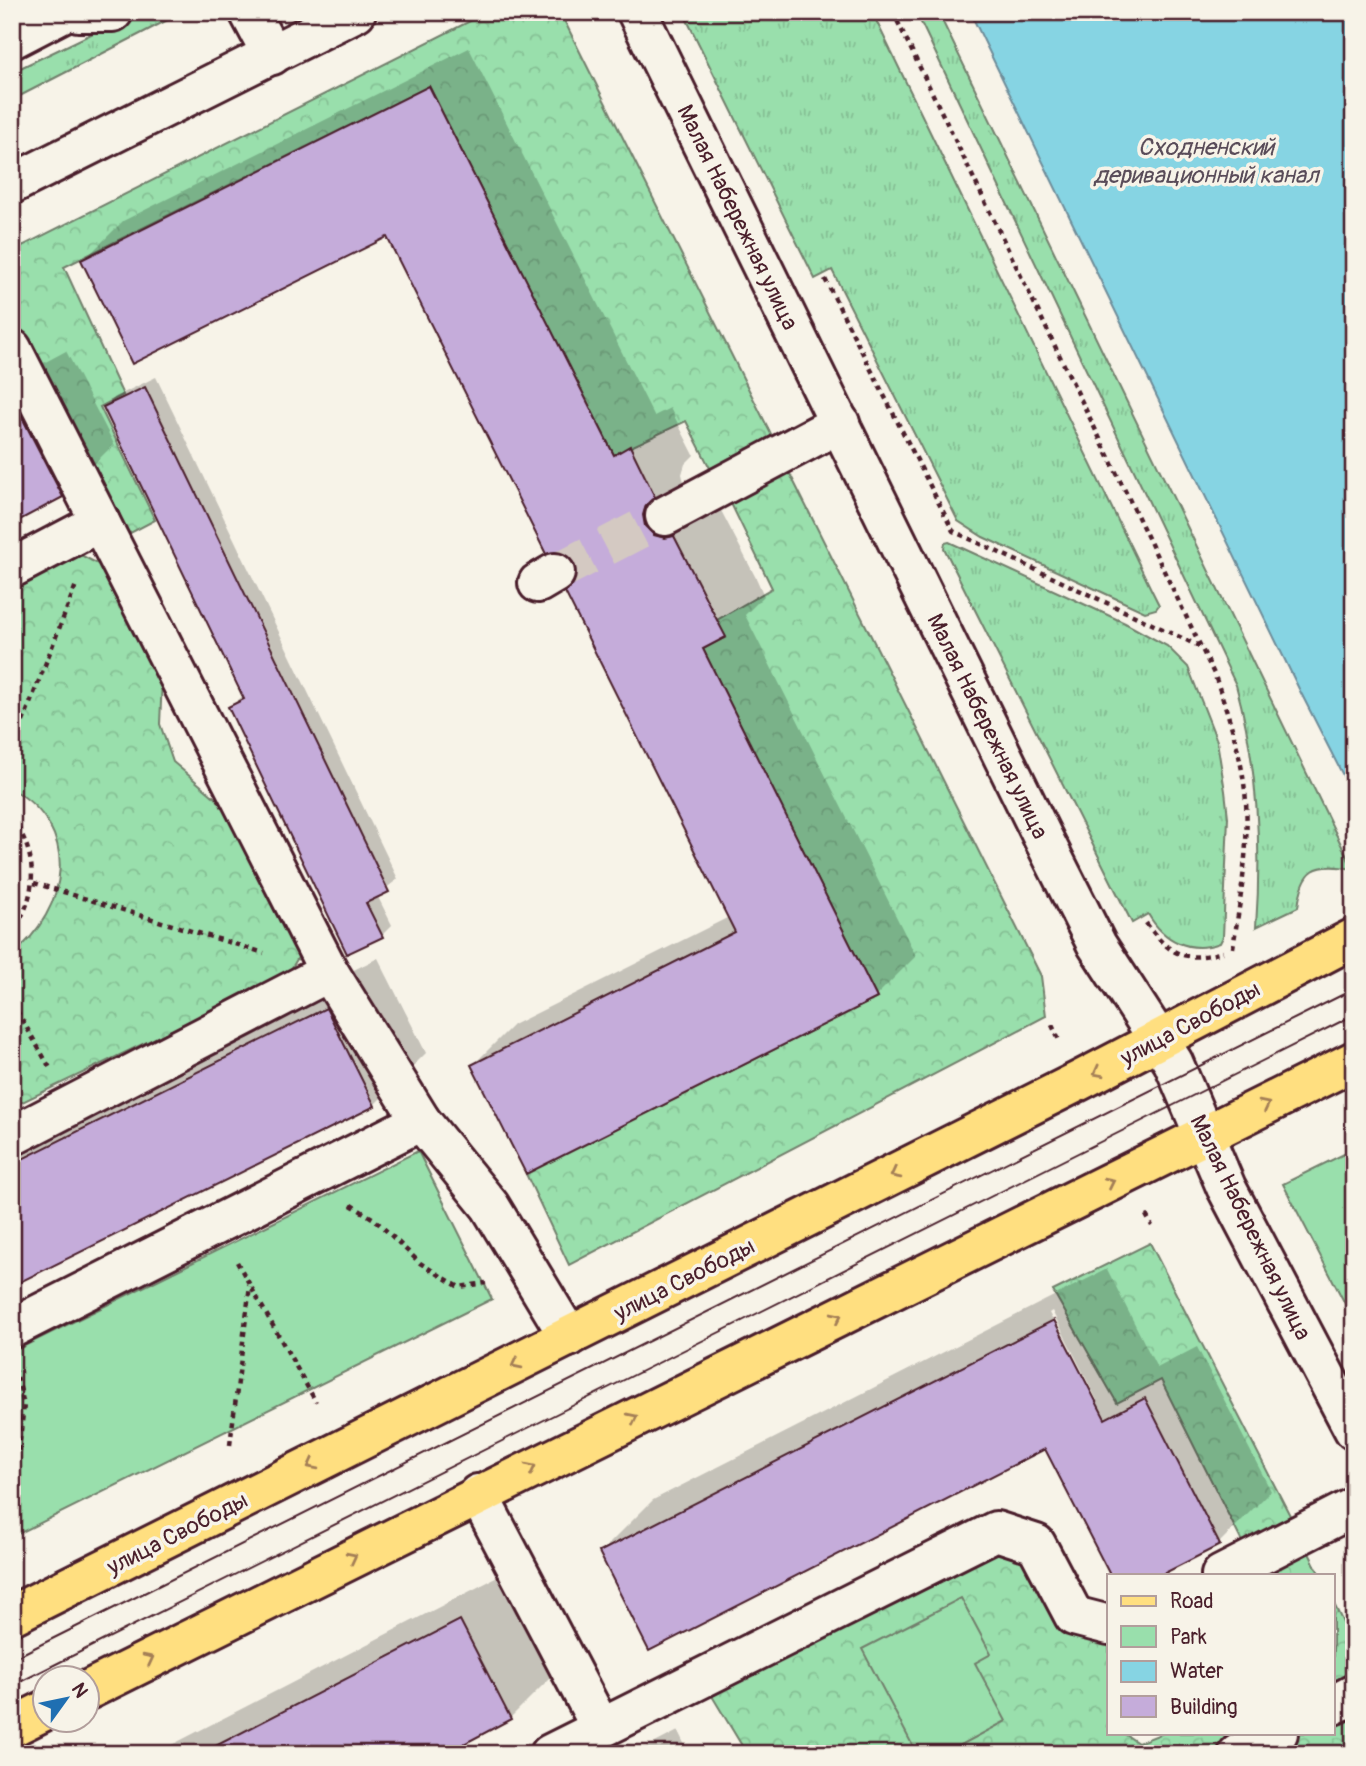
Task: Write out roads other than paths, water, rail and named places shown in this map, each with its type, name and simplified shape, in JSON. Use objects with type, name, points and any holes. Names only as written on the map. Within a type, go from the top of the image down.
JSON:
[{"type":"main road","name":"улица Свободы","points":[[13,1614],[1158,1040],[1345,942]]},
{"type":"main road","points":[[102,1682],[1354,1061]]},
{"type":"main road","points":[[12,1727],[32,1717]]},
{"type":"street","points":[[12,39],[64,12]]},
{"type":"street","points":[[78,12],[113,12]]},
{"type":"street","points":[[249,12],[272,55]]},
{"type":"street","points":[[12,184],[356,12]]},
{"type":"street","name":"Малая Набережная улица","points":[[637,12],[1097,944],[1173,1062],[1226,1187],[1354,1430]]},
{"type":"street","points":[[14,355],[329,972],[421,1121],[490,1206],[569,1337]]},
{"type":"street","points":[[665,516],[840,423]]},
{"type":"street","points":[[12,568],[100,522]]},
{"type":"street","points":[[12,1136],[329,972]]},
{"type":"street","points":[[12,1328],[421,1121]]},
{"type":"street","points":[[478,1494],[601,1728]]},
{"type":"street","points":[[1223,1574],[1354,1507]]},
{"type":"street","points":[[550,1754],[996,1531],[1036,1544],[1074,1616],[1107,1624]]},
{"type":"street","points":[[1334,1704],[1354,1694]]},
{"type":"street","points":[[1238,1754],[1276,1734]]},
{"type":"water","name":"Сходненский деривационный канал","points":[[970,12],[1354,12],[1354,797],[1301,693]]},
{"type":"tunnel","points":[[555,573],[665,516]]},
{"type":"tram line","points":[[12,1659],[1354,989]]},
{"type":"tram line","points":[[12,1686],[1354,1015]]}]
